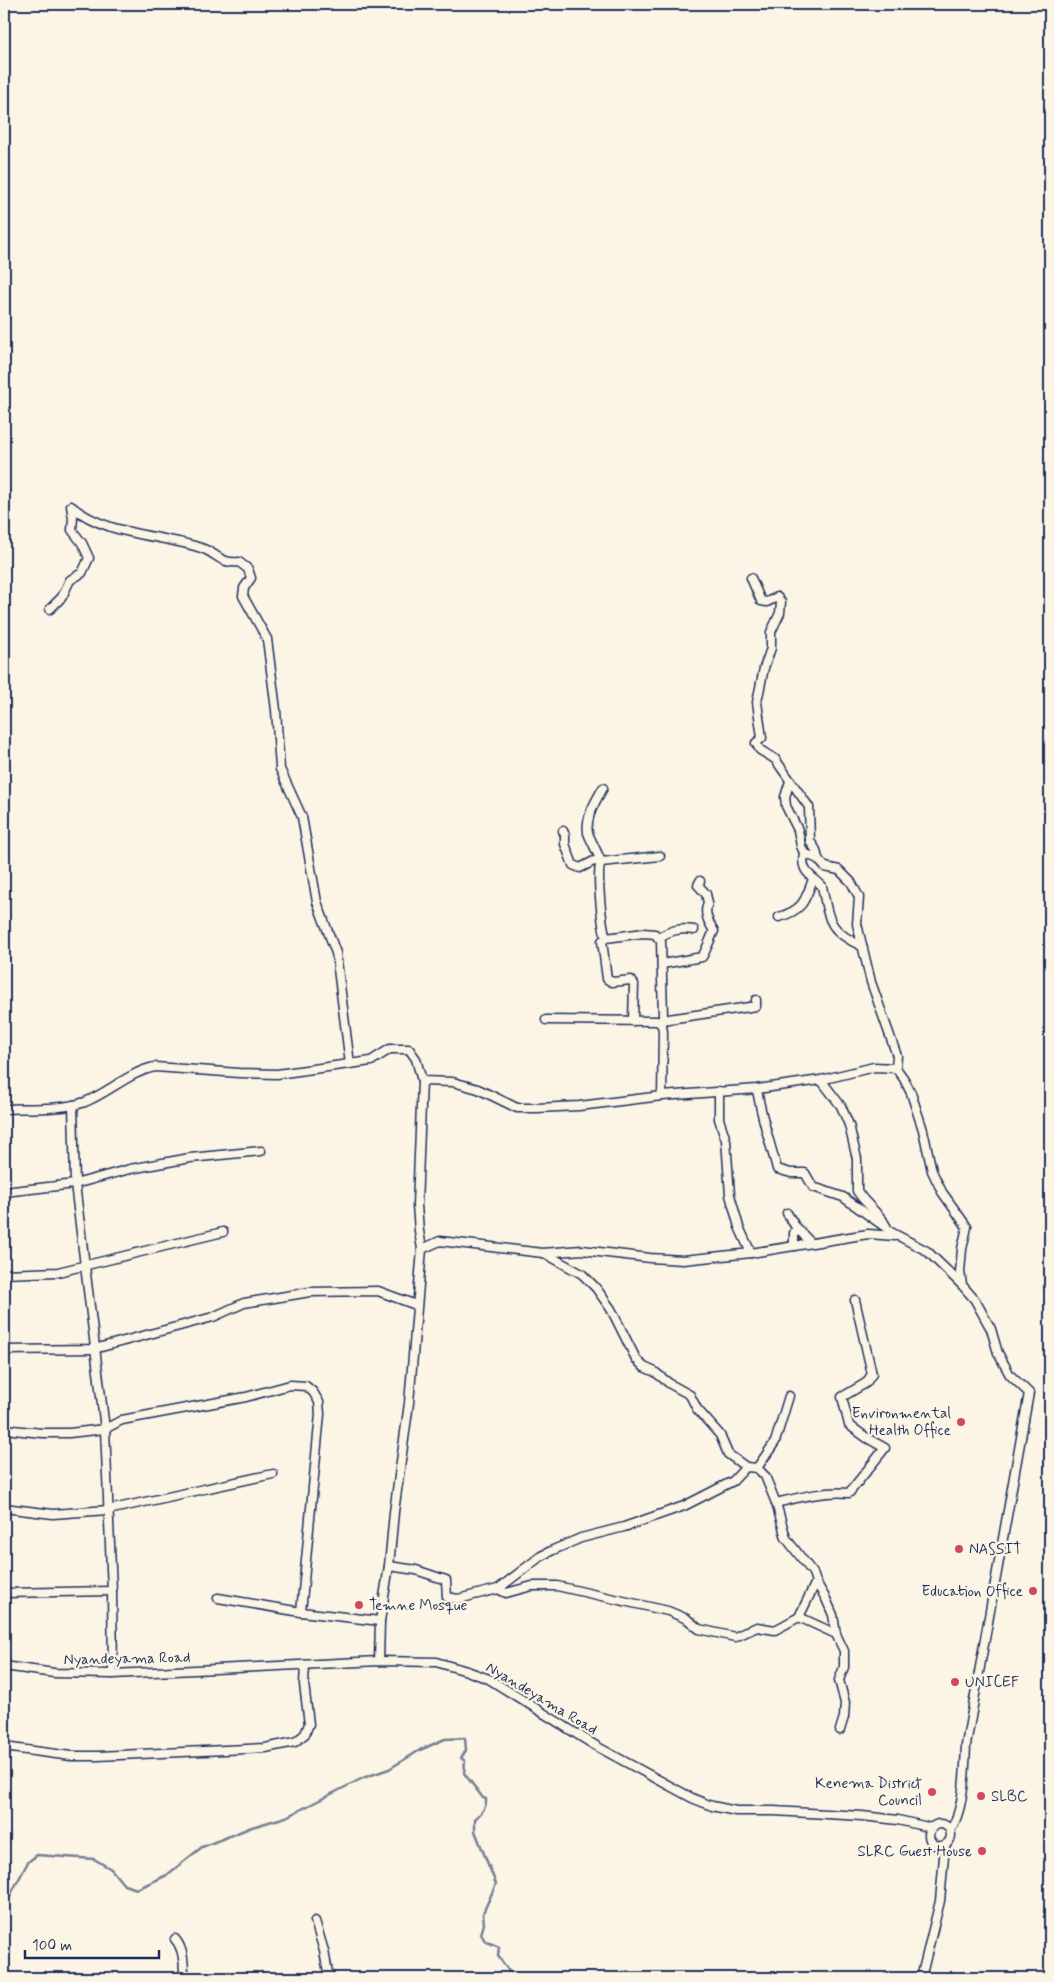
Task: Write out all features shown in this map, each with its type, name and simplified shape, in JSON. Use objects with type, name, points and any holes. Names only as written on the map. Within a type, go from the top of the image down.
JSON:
[{"type":"street","points":[[50,609],[62,597],[70,580],[82,573],[89,558],[82,543],[72,530],[71,506],[81,515],[141,536],[203,548],[221,560],[229,563],[239,562],[248,570],[251,578],[244,588],[243,596],[267,639],[276,710],[280,769],[302,817],[317,902],[336,953],[350,1064]]},
{"type":"street","points":[[751,578],[761,601],[767,602],[777,597],[781,602],[780,613],[771,632],[771,648],[764,668],[757,702],[762,738],[756,743],[760,750],[774,759],[808,807],[810,841],[816,850],[818,859]]},
{"type":"street","points":[[790,781],[785,796],[786,806],[798,830],[804,853],[805,869],[810,878],[822,886],[832,926],[841,935],[862,946]]},
{"type":"street","points":[[603,788],[593,807],[588,834],[601,862],[599,866],[600,888],[603,929],[606,938]]},
{"type":"street","points":[[563,831],[572,865],[580,868],[594,861],[601,862],[660,856]]},
{"type":"street","points":[[804,853],[818,859],[825,867],[839,870],[851,882],[859,897],[857,924],[871,982],[897,1056],[896,1068],[911,1093],[923,1130],[932,1170],[942,1192],[967,1228],[960,1272],[962,1285]]},
{"type":"street","points":[[779,918],[792,913],[801,906],[808,897],[813,879]]},
{"type":"street","points":[[662,964],[702,957],[705,952],[704,948],[714,931],[708,920],[706,894],[698,885],[700,881]]},
{"type":"street","points":[[658,938],[668,932],[681,928],[694,930]]},
{"type":"street","points":[[633,1021],[634,984],[631,980],[612,982],[607,979],[602,941],[606,938],[655,934],[661,941],[662,964],[662,1096]]},
{"type":"street","points":[[546,1020],[662,1022],[756,1006],[756,1000]]},
{"type":"street","points":[[4,1109],[73,1106],[105,1092],[141,1070],[155,1067],[277,1074],[371,1061],[390,1049],[409,1049],[416,1059],[422,1081],[417,1205],[422,1249],[409,1403],[394,1512],[389,1566],[380,1621],[379,1661]]},
{"type":"street","points":[[422,1081],[453,1082],[478,1089],[517,1108],[580,1106],[662,1096],[757,1089],[821,1080],[874,1067],[896,1068]]},
{"type":"street","points":[[821,1080],[841,1106],[849,1125],[857,1159],[857,1191],[882,1219],[889,1231]]},
{"type":"street","points":[[757,1089],[761,1115],[770,1140],[777,1169],[791,1173],[805,1173],[813,1187],[843,1197],[889,1231],[927,1251],[975,1300],[991,1329],[998,1353],[1010,1375],[1029,1393],[975,1690],[956,1823],[950,1830],[950,1838],[945,1845],[940,1901],[921,1978]]},
{"type":"street","points":[[719,1091],[719,1119],[726,1140],[730,1195],[739,1227],[751,1253]]},
{"type":"street","points":[[73,1106],[75,1184],[104,1429],[112,1591],[113,1674]]},
{"type":"street","points":[[4,1192],[75,1184],[130,1170],[190,1158],[261,1151]]},
{"type":"street","points":[[787,1213],[797,1228],[811,1243]]},
{"type":"street","points":[[794,1246],[794,1233],[797,1228]]},
{"type":"street","points":[[4,1274],[58,1272],[223,1232]]},
{"type":"street","points":[[422,1249],[440,1240],[543,1253],[582,1250],[683,1260],[751,1253],[868,1234],[901,1237]]},
{"type":"street","points":[[543,1253],[582,1274],[596,1288],[611,1309],[636,1359],[644,1367],[690,1395],[697,1409],[720,1435],[728,1454],[746,1467],[757,1468],[765,1476],[786,1538],[813,1573],[833,1615],[836,1634],[844,1651],[844,1667],[839,1680],[845,1703],[844,1718],[840,1730]]},
{"type":"street","points":[[4,1350],[94,1349],[212,1317],[244,1303],[310,1292],[378,1291],[416,1305]]},
{"type":"street","points":[[776,1504],[813,1494],[849,1493],[885,1448],[849,1425],[842,1397],[866,1383],[872,1374],[855,1300]]},
{"type":"street","points":[[4,1429],[69,1433],[104,1429],[122,1420],[246,1397],[290,1385],[306,1386],[314,1392],[319,1402],[320,1414],[301,1612]]},
{"type":"street","points":[[757,1468],[776,1442],[789,1396]]},
{"type":"street","points":[[389,1566],[416,1570],[446,1580],[447,1597],[465,1598],[498,1589],[547,1553],[581,1538],[624,1527],[684,1506],[733,1480],[746,1467]]},
{"type":"street","points":[[4,1508],[54,1514],[108,1510],[273,1474]]},
{"type":"street","points":[[498,1589],[506,1593],[532,1586],[557,1586],[668,1611],[687,1619],[699,1629],[735,1637],[757,1627],[775,1630],[799,1617],[816,1582]]},
{"type":"street","points":[[4,1593],[112,1591]]},
{"type":"street","points":[[218,1598],[301,1612],[380,1621]]},
{"type":"street","points":[[799,1617],[836,1634]]},
{"type":"street","name":"Nyandeyama Road","points":[[4,1666],[54,1673],[113,1674],[379,1661],[436,1662],[489,1679],[596,1746],[692,1798],[712,1806],[736,1811],[774,1811],[880,1818],[932,1828]]},
{"type":"street","points":[[4,1747],[70,1756],[98,1756],[265,1748],[295,1742],[305,1734],[309,1724],[304,1684],[305,1665]]},
{"type":"street","points":[[945,1845],[941,1846],[933,1843],[929,1836],[932,1828],[939,1824],[950,1830]]},
{"type":"street","points":[[315,1921],[324,1951],[329,1978]]},
{"type":"street","points":[[175,1939],[183,1959],[184,1978]]},
{"type":"waterway","points":[[4,1907],[28,1862],[37,1855],[94,1859],[111,1869],[124,1885],[137,1889],[167,1875],[202,1847],[252,1827],[286,1817],[363,1778],[389,1769],[420,1750],[445,1739],[465,1738],[466,1750],[461,1758],[465,1761],[464,1773],[483,1798],[486,1799],[485,1808],[475,1819],[475,1831],[496,1884],[483,1913],[484,1924],[481,1934],[485,1941],[499,1947],[498,1956],[511,1974],[522,1978]]},
{"type":"waterway","points":[[569,1978],[615,1976]]},
{"type":"place","name":"Environmental Health Office","points":[[961,1422]]},
{"type":"place","name":"NASSIT","points":[[959,1549]]},
{"type":"place","name":"Education Office","points":[[1033,1591]]},
{"type":"place","name":"Temne Mosque","points":[[359,1605]]},
{"type":"place","name":"UNICEF","points":[[955,1682]]},
{"type":"place","name":"Kenema District Council","points":[[932,1792]]},
{"type":"place","name":"SLBC","points":[[981,1796]]},
{"type":"place","name":"SLRC Guest House","points":[[982,1851]]}]
